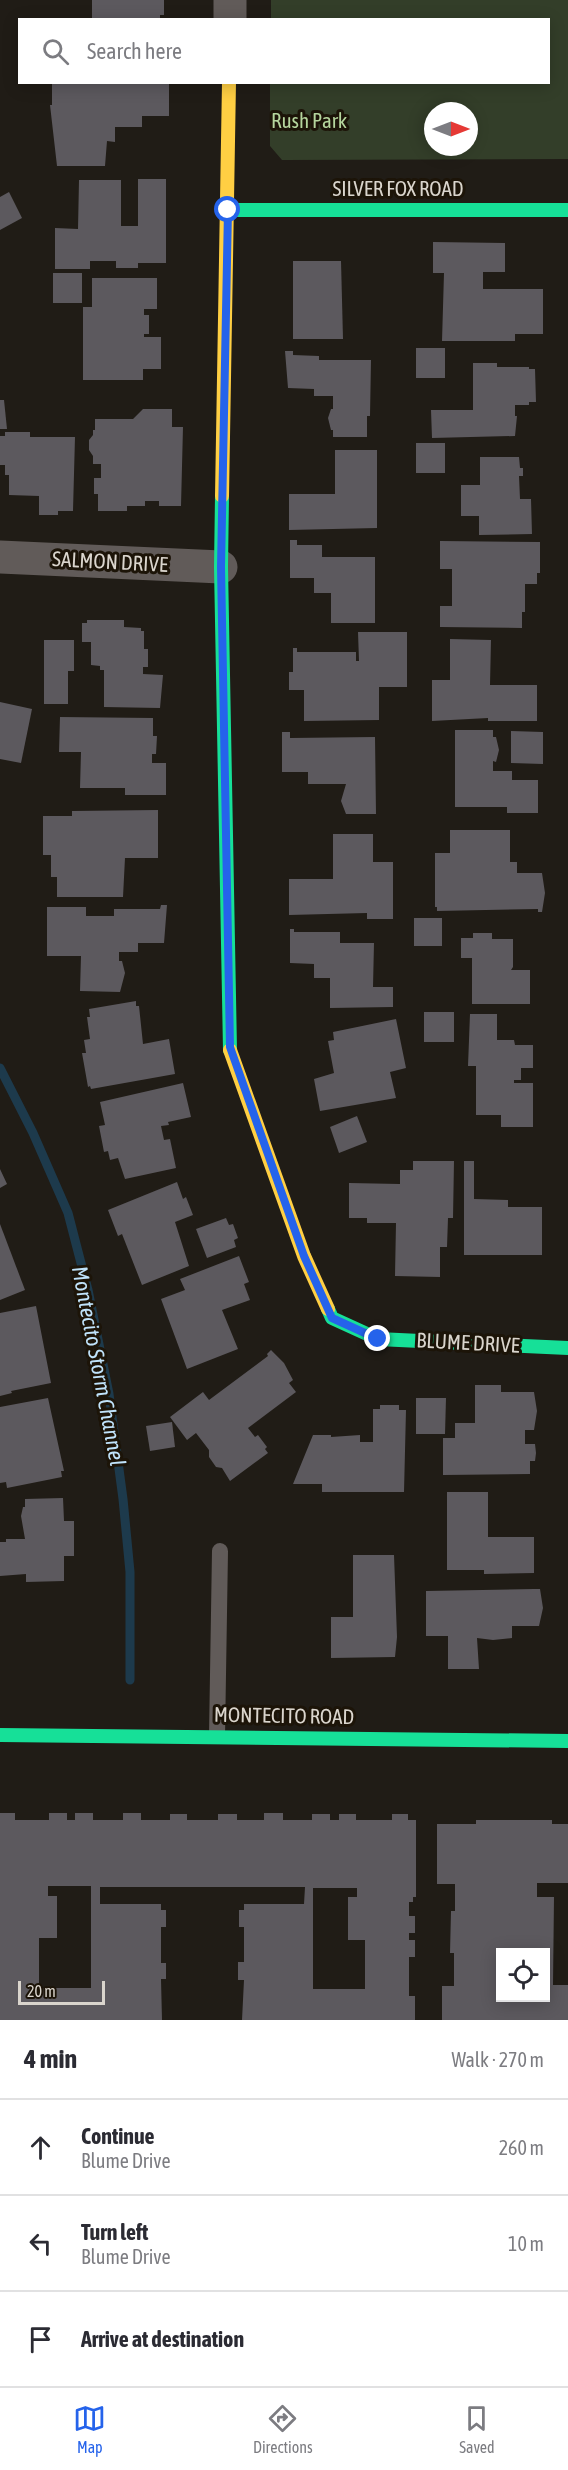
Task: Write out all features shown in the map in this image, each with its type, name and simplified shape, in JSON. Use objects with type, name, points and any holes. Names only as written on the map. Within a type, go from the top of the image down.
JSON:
[{"type":"street","points":[[230,0],[230,18]]},
{"type":"street","name":"BLUME DRIVE","points":[[229,84],[221,567],[230,1047],[304,1256],[332,1318],[378,1339],[568,1348]]},
{"type":"street","name":"SILVER FOX ROAD","points":[[228,210],[568,210]]},
{"type":"street","name":"SALMON DRIVE","points":[[0,557],[221,567]]},
{"type":"street","name":"MONTECITO ROAD","points":[[0,1735],[568,1741]]},
{"type":"lane","points":[[217,1736],[220,1551]]},
{"type":"green space","name":"Rush Park","points":[[271,0],[568,0],[568,159],[282,160],[270,146],[270,84],[550,84],[550,18],[271,18]]},
{"type":"building","points":[[92,0],[164,0],[164,15],[160,15],[160,18],[92,18]]},
{"type":"building","points":[[52,84],[169,84],[169,116],[142,116],[142,127],[115,127],[115,142],[107,141],[105,166],[57,166],[50,105],[52,105]]},
{"type":"building","points":[[138,179],[166,179],[166,263],[138,263],[138,268],[116,268],[116,261],[90,261],[90,269],[55,269],[55,228],[78,229],[79,180],[121,180],[121,226],[138,226]]},
{"type":"building","points":[[9,192],[22,218],[0,230],[0,197]]},
{"type":"building","points":[[433,242],[505,243],[505,272],[483,272],[483,289],[543,289],[543,334],[515,334],[515,341],[442,341],[444,273],[433,273]]},
{"type":"building","points":[[293,261],[341,261],[343,339],[293,339]]},
{"type":"building","points":[[53,273],[82,273],[82,303],[53,303]]},
{"type":"building","points":[[92,278],[157,278],[157,309],[144,309],[144,315],[149,315],[149,334],[144,334],[144,337],[161,337],[161,369],[143,369],[143,380],[83,380],[83,307],[92,307]]},
{"type":"building","points":[[416,348],[445,348],[445,378],[416,378]]},
{"type":"building","points":[[285,351],[293,351],[293,355],[319,356],[319,360],[371,360],[370,416],[367,416],[367,437],[333,437],[328,418],[333,409],[333,396],[314,396],[314,389],[288,388]]},
{"type":"building","points":[[473,363],[497,363],[497,367],[535,369],[536,402],[529,402],[529,405],[515,405],[515,416],[517,416],[515,436],[432,438],[431,410],[473,410]]},
{"type":"building","points":[[0,400],[4,400],[7,429],[0,429]]},
{"type":"building","points":[[143,409],[172,409],[172,427],[183,427],[181,506],[159,506],[159,501],[145,501],[145,506],[127,506],[127,511],[98,511],[98,494],[94,494],[94,478],[101,478],[101,464],[93,464],[93,456],[89,450],[89,440],[95,430],[95,419],[133,419]]},
{"type":"building","points":[[5,432],[30,432],[30,437],[75,437],[73,511],[58,511],[58,515],[39,515],[39,496],[9,495],[9,475],[5,475],[5,465],[0,465],[0,436],[5,436]]},
{"type":"building","points":[[416,443],[445,443],[445,473],[416,473]]},
{"type":"building","points":[[335,450],[377,450],[377,528],[289,530],[289,494],[335,494]]},
{"type":"building","points":[[480,457],[519,457],[520,468],[523,468],[523,476],[519,476],[520,499],[531,499],[532,534],[479,535],[479,516],[461,516],[461,485],[480,485]]},
{"type":"building","points":[[290,540],[297,540],[297,545],[322,545],[322,557],[375,557],[375,623],[331,623],[331,593],[314,593],[314,578],[290,578]]},
{"type":"building","points":[[440,541],[540,542],[540,573],[537,573],[537,584],[525,584],[525,612],[522,612],[522,628],[440,627],[440,606],[452,606],[452,569],[440,569]]},
{"type":"building","points":[[87,620],[124,620],[124,627],[141,628],[141,631],[144,631],[144,649],[148,649],[148,667],[143,667],[143,674],[163,675],[160,708],[104,707],[104,670],[100,670],[100,666],[91,665],[91,642],[82,642],[82,623],[87,623]]},
{"type":"building","points":[[358,632],[407,632],[407,687],[379,687],[379,720],[304,721],[304,690],[289,690],[289,672],[293,672],[293,648],[297,648],[297,652],[356,652],[356,661],[359,661]]},
{"type":"building","points":[[450,639],[491,640],[490,685],[537,685],[537,721],[488,721],[488,718],[432,721],[432,680],[450,680]]},
{"type":"building","points":[[44,640],[74,640],[74,671],[68,671],[68,704],[44,704]]},
{"type":"building","points":[[0,702],[32,709],[21,763],[0,759]]},
{"type":"building","points":[[60,717],[153,718],[153,736],[157,736],[156,754],[152,754],[152,763],[166,763],[166,795],[125,795],[125,788],[80,788],[81,752],[59,752]]},
{"type":"building","points":[[455,730],[493,730],[493,737],[496,737],[499,750],[496,762],[493,761],[493,771],[512,771],[512,780],[538,780],[538,813],[507,813],[507,807],[455,807]]},
{"type":"building","points":[[511,731],[543,732],[543,764],[511,763]]},
{"type":"building","points":[[282,732],[290,732],[290,738],[375,737],[376,814],[346,814],[341,801],[346,784],[308,784],[308,772],[282,772]]},
{"type":"building","points":[[158,810],[158,858],[125,858],[123,897],[57,897],[57,877],[51,877],[51,855],[43,855],[43,816],[72,816],[72,811]]},
{"type":"building","points":[[450,830],[510,830],[510,862],[517,862],[517,873],[542,873],[545,893],[542,912],[538,912],[538,909],[437,911],[435,907],[435,853],[450,853]]},
{"type":"building","points":[[333,834],[373,834],[373,862],[393,862],[393,919],[367,919],[367,913],[289,915],[289,879],[333,879]]},
{"type":"building","points":[[161,905],[167,905],[164,943],[138,943],[138,952],[119,952],[119,961],[122,961],[125,973],[120,992],[80,991],[81,956],[47,956],[47,907],[86,907],[86,916],[114,916],[114,909],[160,909]]},
{"type":"building","points":[[414,918],[442,918],[442,946],[414,946]]},
{"type":"building","points":[[290,929],[294,929],[294,932],[340,932],[340,943],[374,943],[373,987],[393,987],[393,1007],[330,1008],[330,978],[314,978],[314,964],[290,963]]},
{"type":"building","points":[[473,933],[492,933],[492,939],[513,939],[513,967],[511,970],[530,970],[530,1004],[472,1004],[472,958],[461,958],[461,938],[473,938]]},
{"type":"building","points":[[136,1001],[136,1006],[139,1006],[143,1044],[169,1039],[175,1074],[91,1089],[90,1086],[88,1087],[82,1053],[86,1053],[84,1040],[90,1039],[87,1017],[90,1017],[89,1009]]},
{"type":"building","points":[[424,1012],[454,1012],[454,1042],[424,1042]]},
{"type":"building","points":[[470,1014],[497,1014],[497,1040],[514,1040],[515,1045],[533,1045],[533,1068],[521,1068],[521,1080],[514,1080],[514,1083],[533,1083],[533,1127],[501,1127],[501,1115],[476,1115],[476,1066],[468,1066]]},
{"type":"building","points":[[396,1019],[406,1068],[390,1072],[396,1098],[320,1111],[314,1079],[334,1073],[328,1041],[334,1040],[333,1032]]},
{"type":"building","points":[[183,1083],[191,1117],[168,1122],[169,1125],[161,1126],[164,1140],[170,1139],[176,1168],[125,1179],[118,1158],[110,1160],[108,1151],[104,1152],[99,1126],[105,1125],[100,1102]]},
{"type":"building","points":[[357,1116],[367,1142],[339,1153],[330,1127]]},
{"type":"building","points":[[413,1161],[454,1161],[453,1218],[448,1218],[447,1247],[440,1247],[440,1277],[395,1276],[396,1223],[367,1223],[367,1218],[349,1218],[349,1183],[400,1184],[400,1170],[413,1170]]},
{"type":"building","points":[[464,1161],[474,1161],[474,1199],[508,1200],[508,1207],[542,1207],[542,1255],[464,1255]]},
{"type":"building","points":[[0,1169],[7,1184],[0,1188]]},
{"type":"building","points":[[177,1182],[183,1199],[186,1197],[193,1215],[175,1222],[189,1266],[142,1285],[122,1234],[118,1236],[108,1210]]},
{"type":"building","points":[[226,1218],[229,1225],[233,1224],[238,1238],[234,1240],[236,1247],[207,1258],[196,1229]]},
{"type":"building","points":[[0,1224],[25,1290],[0,1300]]},
{"type":"building","points":[[239,1256],[249,1282],[244,1284],[250,1300],[222,1310],[238,1349],[187,1369],[161,1299],[185,1290],[180,1279]]},
{"type":"building","points":[[36,1306],[51,1383],[11,1391],[12,1393],[0,1396],[0,1313]]},
{"type":"building","points":[[271,1350],[284,1363],[293,1380],[289,1383],[296,1392],[248,1428],[255,1437],[258,1435],[267,1447],[265,1449],[268,1453],[230,1481],[222,1468],[216,1467],[209,1457],[209,1450],[196,1433],[187,1440],[170,1417],[203,1392],[209,1400],[268,1356]]},
{"type":"building","points":[[475,1385],[501,1385],[501,1392],[534,1392],[537,1411],[534,1430],[525,1430],[525,1444],[535,1444],[535,1461],[530,1461],[530,1474],[443,1475],[443,1438],[455,1438],[455,1423],[475,1423]]},
{"type":"building","points":[[48,1398],[64,1471],[61,1471],[62,1477],[7,1488],[6,1482],[0,1483],[0,1407]]},
{"type":"building","points":[[416,1398],[446,1398],[445,1434],[416,1434]]},
{"type":"building","points":[[380,1405],[399,1405],[399,1410],[406,1410],[404,1492],[322,1492],[322,1484],[293,1484],[313,1435],[331,1435],[331,1437],[360,1435],[360,1442],[373,1442],[373,1409],[380,1409]]},
{"type":"building","points":[[172,1422],[175,1447],[150,1451],[146,1426]]},
{"type":"building","points":[[447,1492],[488,1492],[488,1537],[534,1537],[534,1573],[484,1574],[484,1570],[447,1570]]},
{"type":"building","points":[[63,1498],[64,1521],[74,1521],[74,1556],[64,1556],[64,1581],[26,1582],[26,1574],[0,1576],[0,1542],[6,1542],[6,1539],[25,1539],[21,1516],[23,1507],[25,1507],[25,1499]]},
{"type":"building","points":[[353,1555],[394,1555],[397,1637],[395,1657],[331,1658],[331,1617],[353,1617]]},
{"type":"building","points":[[540,1589],[543,1608],[539,1626],[512,1626],[512,1638],[493,1640],[477,1638],[479,1669],[448,1669],[448,1636],[426,1636],[426,1591]]},
{"type":"building","points":[[0,1813],[15,1813],[15,1820],[49,1820],[49,1813],[67,1813],[67,1820],[75,1820],[75,1813],[93,1813],[93,1820],[123,1820],[123,1813],[141,1813],[141,1820],[170,1820],[170,1814],[187,1814],[187,1820],[218,1820],[218,1814],[237,1814],[237,1820],[264,1820],[264,1813],[283,1813],[283,1820],[312,1820],[312,1814],[330,1814],[330,1820],[339,1820],[339,1814],[356,1814],[356,1820],[392,1820],[392,1814],[408,1814],[408,1820],[416,1820],[416,1897],[413,1897],[413,1902],[409,1902],[409,1916],[415,1916],[415,1933],[409,1933],[409,1940],[415,1940],[415,1957],[409,1957],[409,1996],[415,1996],[415,2020],[242,2020],[244,1980],[238,1980],[238,1962],[244,1962],[244,1927],[239,1927],[239,1910],[244,1910],[244,1904],[304,1904],[305,1887],[100,1887],[100,1904],[161,1904],[161,1910],[166,1910],[166,1927],[161,1927],[161,1963],[166,1963],[166,1979],[161,1979],[162,2020],[0,2020]],"holes":[[[48,1886],[91,1886],[91,1988],[39,1988],[39,1938],[57,1938],[57,1896],[48,1896]],[[313,1888],[357,1888],[357,1897],[348,1897],[348,1940],[365,1940],[365,1989],[313,1989]]]},
{"type":"building","points":[[476,1820],[552,1820],[552,1824],[568,1824],[568,1883],[537,1883],[537,1897],[554,1897],[553,1985],[568,1985],[568,2020],[442,2020],[442,1986],[454,1986],[454,1953],[450,1953],[451,1911],[455,1911],[455,1884],[437,1884],[437,1824],[476,1824]]},
{"type":"waterway","name":"Montecito Storm Channel","points":[[0,1068],[33,1133],[68,1213],[88,1290],[109,1394],[123,1499],[130,1572],[130,1680]]},
{"type":"traffic: fast","points":[[229,210],[568,210]]},
{"type":"traffic: fast","points":[[222,496],[221,567],[230,1050]]},
{"type":"traffic: fast","points":[[328,1309],[332,1318],[378,1339],[568,1348]]},
{"type":"traffic: fast","points":[[0,1735],[568,1741]]},
{"type":"traffic: slow","points":[[222,496],[229,84]]},
{"type":"traffic: slow","points":[[230,1050],[304,1256],[328,1309]]},
{"type":"route","points":[[228,210],[221,567],[230,1047],[304,1256],[332,1318],[378,1339]]}]
